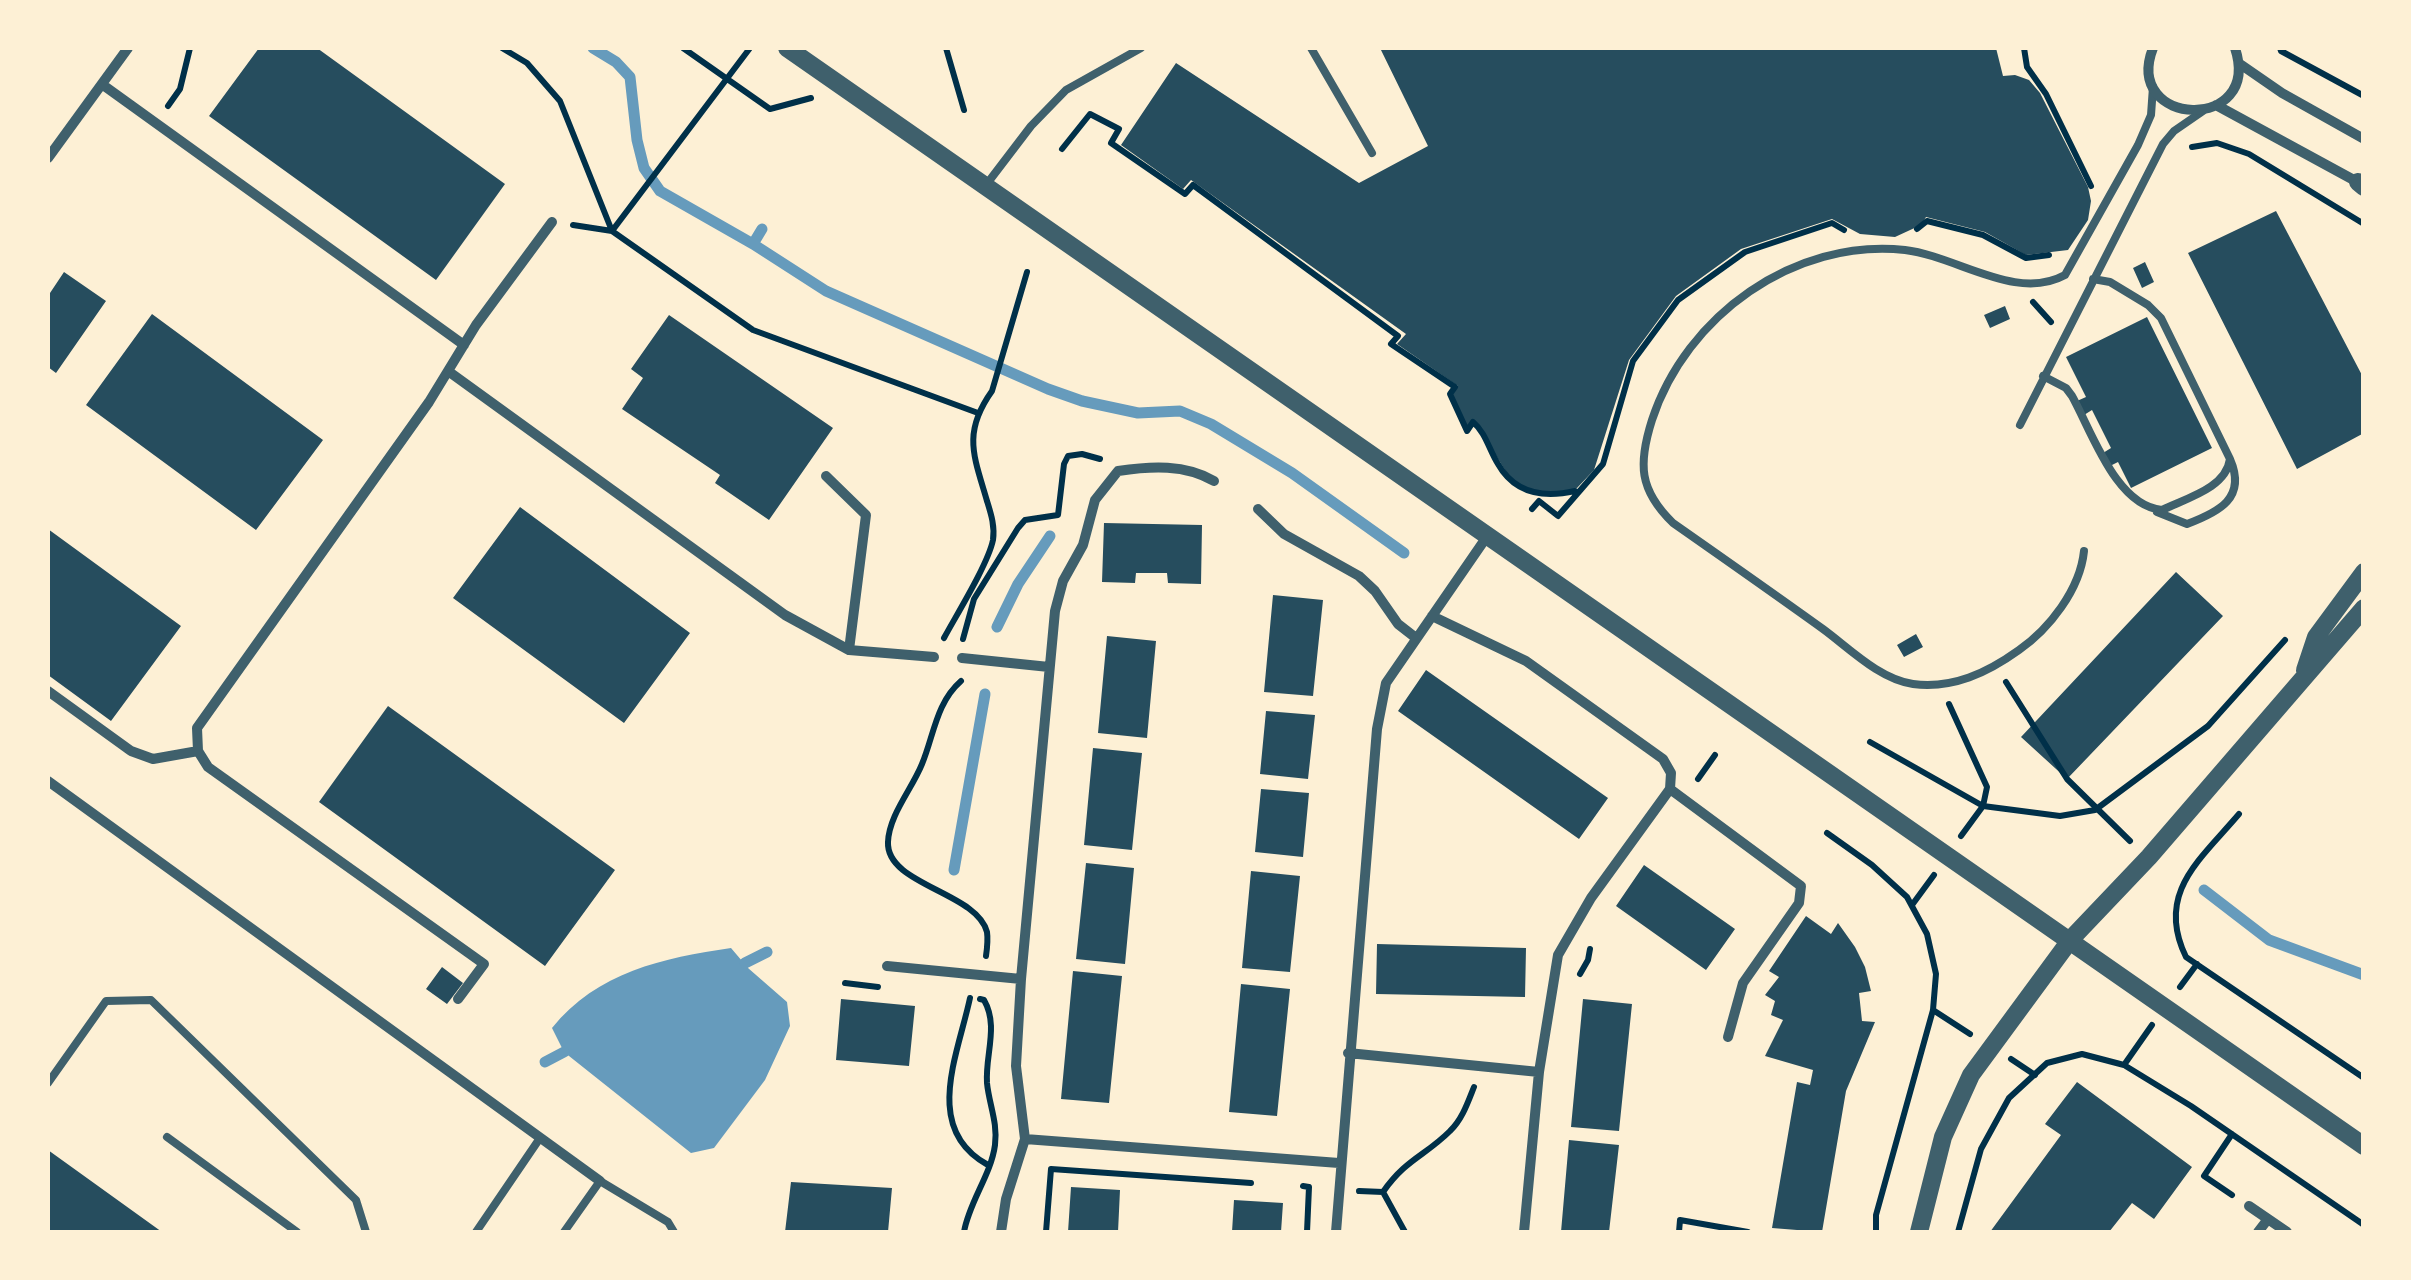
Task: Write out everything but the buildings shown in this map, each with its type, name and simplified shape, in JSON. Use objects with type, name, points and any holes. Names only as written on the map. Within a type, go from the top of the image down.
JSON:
[{"type":"street","points":[[48,158],[128,48]]},
{"type":"street","points":[[787,48],[2364,1146]]},
{"type":"street","points":[[2153,48],[2148,72],[2153,87],[2174,108],[2203,111],[2216,106],[2234,88],[2240,64],[2236,48]]},
{"type":"street","points":[[2240,64],[2282,93],[2364,139]]},
{"type":"street","points":[[103,85],[464,344]]},
{"type":"street","points":[[2216,106],[2362,185]]},
{"type":"street","points":[[458,999],[484,964],[208,767],[198,751],[197,728],[552,222]]},
{"type":"street","points":[[448,370],[786,615],[850,650],[934,657]]},
{"type":"street","points":[[1002,1232],[1006,1199],[1025,1138],[1016,1066],[1021,979],[1049,667],[1055,611],[1063,581],[1083,546],[1096,500],[1118,471],[1144,467],[1195,470],[1214,481]]},
{"type":"street","points":[[826,476],[866,515],[850,650]]},
{"type":"street","points":[[1258,509],[1284,534],[1359,576],[1375,590],[1398,624],[1416,638]]},
{"type":"street","points":[[1336,1232],[1376,729],[1386,683],[1488,535]]},
{"type":"street","points":[[2301,680],[2316,636],[2364,572]]},
{"type":"street","points":[[1918,1232],[1943,1137],[1970,1075],[2070,939],[2148,857],[2364,608]]},
{"type":"street","points":[[1432,616],[1526,660],[1663,759],[1671,773],[1670,789],[1591,898],[1558,955],[1540,1072],[1524,1232]]},
{"type":"street","points":[[962,658],[1049,667]]},
{"type":"street","points":[[48,691],[130,751],[152,759],[198,751]]},
{"type":"street","points":[[48,782],[600,1181]]},
{"type":"street","points":[[1670,789],[1801,886],[1799,903],[1742,983],[1728,1037]]},
{"type":"street","points":[[887,966],[1021,979]]},
{"type":"street","points":[[1348,1053],[1540,1072]]},
{"type":"street","points":[[1025,1138],[1339,1163]]},
{"type":"street","points":[[2249,1206],[2287,1232]]},
{"type":"street","points":[[2258,1232],[2268,1220]]},
{"type":"lane","points":[[1116,48],[1123,58]]},
{"type":"lane","points":[[986,186],[1031,126],[1066,90],[1141,48]]},
{"type":"lane","points":[[1311,48],[1372,153]]},
{"type":"lane","points":[[2084,551],[2077,579],[2035,639],[1996,666],[1961,682],[1912,684],[1878,668],[1662,512],[1652,500],[1642,472],[1648,432],[1663,387],[1690,347],[1757,286],[1796,266],[1836,252],[1906,250],[2014,282],[2048,285],[2066,275],[2138,145],[2151,115],[2153,87]]},
{"type":"lane","points":[[2020,425],[2164,144],[2174,131],[2203,111]]},
{"type":"lane","points":[[2043,376],[2066,388],[2072,396],[2118,484],[2170,520],[2187,524],[2213,512],[2234,491],[2237,474],[2161,318],[2148,305],[2110,282],[2093,279]]},
{"type":"lane","points":[[2152,509],[2162,510],[2221,480],[2229,470],[2230,459]]},
{"type":"lane","points":[[48,1083],[106,1002],[152,1000],[356,1200],[366,1232]]},
{"type":"lane","points":[[167,1137],[297,1232]]},
{"type":"lane","points":[[476,1232],[540,1138]]},
{"type":"lane","points":[[564,1232],[600,1181],[668,1222],[674,1232]]},
{"type":"path","points":[[156,124],[180,88],[190,48]]},
{"type":"path","points":[[502,48],[527,63],[560,101],[612,231]]},
{"type":"path","points":[[683,48],[770,109]]},
{"type":"path","points":[[612,231],[750,48]]},
{"type":"path","points":[[946,48],[964,110]]},
{"type":"path","points":[[2280,48],[2364,96]]},
{"type":"path","points":[[1062,148],[1090,114],[1119,129],[1111,143],[1186,194],[1192,185],[1398,336],[1391,344],[1455,386],[1450,394],[1466,432],[1473,422],[1480,428],[1509,480],[1533,494],[1556,496],[1577,490]]},
{"type":"path","points":[[2189,147],[2217,143],[2250,154],[2364,224]]},
{"type":"path","points":[[552,222],[612,231],[752,330],[978,413]]},
{"type":"path","points":[[934,657],[992,542],[993,522],[971,444],[978,413],[992,391],[1008,342],[1027,272]]},
{"type":"path","points":[[964,1232],[995,1146],[987,1084],[992,1025],[990,1010],[982,999],[987,932],[978,916],[896,864],[887,848],[889,831],[922,763],[948,693],[962,681],[966,623],[974,600],[1018,528],[1025,520],[1058,514],[1068,456],[1098,458],[1118,471]]},
{"type":"path","points":[[1870,742],[1982,806],[2060,816],[2095,810],[2208,726],[2290,634]]},
{"type":"path","points":[[1996,666],[2067,779],[2095,810]]},
{"type":"path","points":[[1941,684],[1986,786],[1982,806]]},
{"type":"path","points":[[1698,780],[1715,754]]},
{"type":"path","points":[[2238,814],[2180,884],[2175,915],[2178,941],[2186,957],[2364,1078]]},
{"type":"path","points":[[1826,832],[1872,864],[1908,897],[1927,934],[1936,974],[1933,1010],[1880,1198],[1876,1232]]},
{"type":"path","points":[[1573,987],[1588,960],[1590,944]]},
{"type":"path","points":[[845,983],[881,987]]},
{"type":"path","points":[[952,996],[982,999]]},
{"type":"path","points":[[970,998],[953,1063],[951,1123],[957,1140],[970,1155],[988,1165]]},
{"type":"path","points":[[1958,1232],[1980,1149],[2009,1098],[2047,1063],[2082,1054],[2124,1064],[2364,1225]]},
{"type":"path","points":[[1383,1192],[1401,1167],[1452,1130],[1468,1105],[1476,1081]]},
{"type":"path","points":[[2232,1134],[2204,1176],[2249,1206]]},
{"type":"path","points":[[1046,1232],[1051,1169],[1270,1184]]},
{"type":"path","points":[[1289,1186],[1309,1187],[1307,1232]]},
{"type":"path","points":[[1350,1190],[1383,1192]]},
{"type":"path","points":[[1383,1192],[1405,1232]]},
{"type":"path","points":[[1679,1232],[1680,1220],[1748,1232]]},
{"type":"water","points":[[731,948],[787,1002],[790,1026],[765,1080],[714,1148],[691,1153],[564,1052],[552,1028],[589,993],[610,981],[656,963]]},
{"type":"waterway","points":[[593,48],[616,62],[630,77],[644,168],[660,191],[826,291],[1048,389],[1138,413],[1180,411],[1211,424],[1292,473],[1404,553]]},
{"type":"waterway","points":[[753,244],[762,229]]},
{"type":"waterway","points":[[997,627],[1018,584],[1050,536]]},
{"type":"waterway","points":[[954,870],[985,694]]},
{"type":"waterway","points":[[2204,890],[2269,940],[2364,975]]},
{"type":"waterway","points":[[745,963],[767,952]]},
{"type":"waterway","points":[[545,1062],[564,1052]]}]
